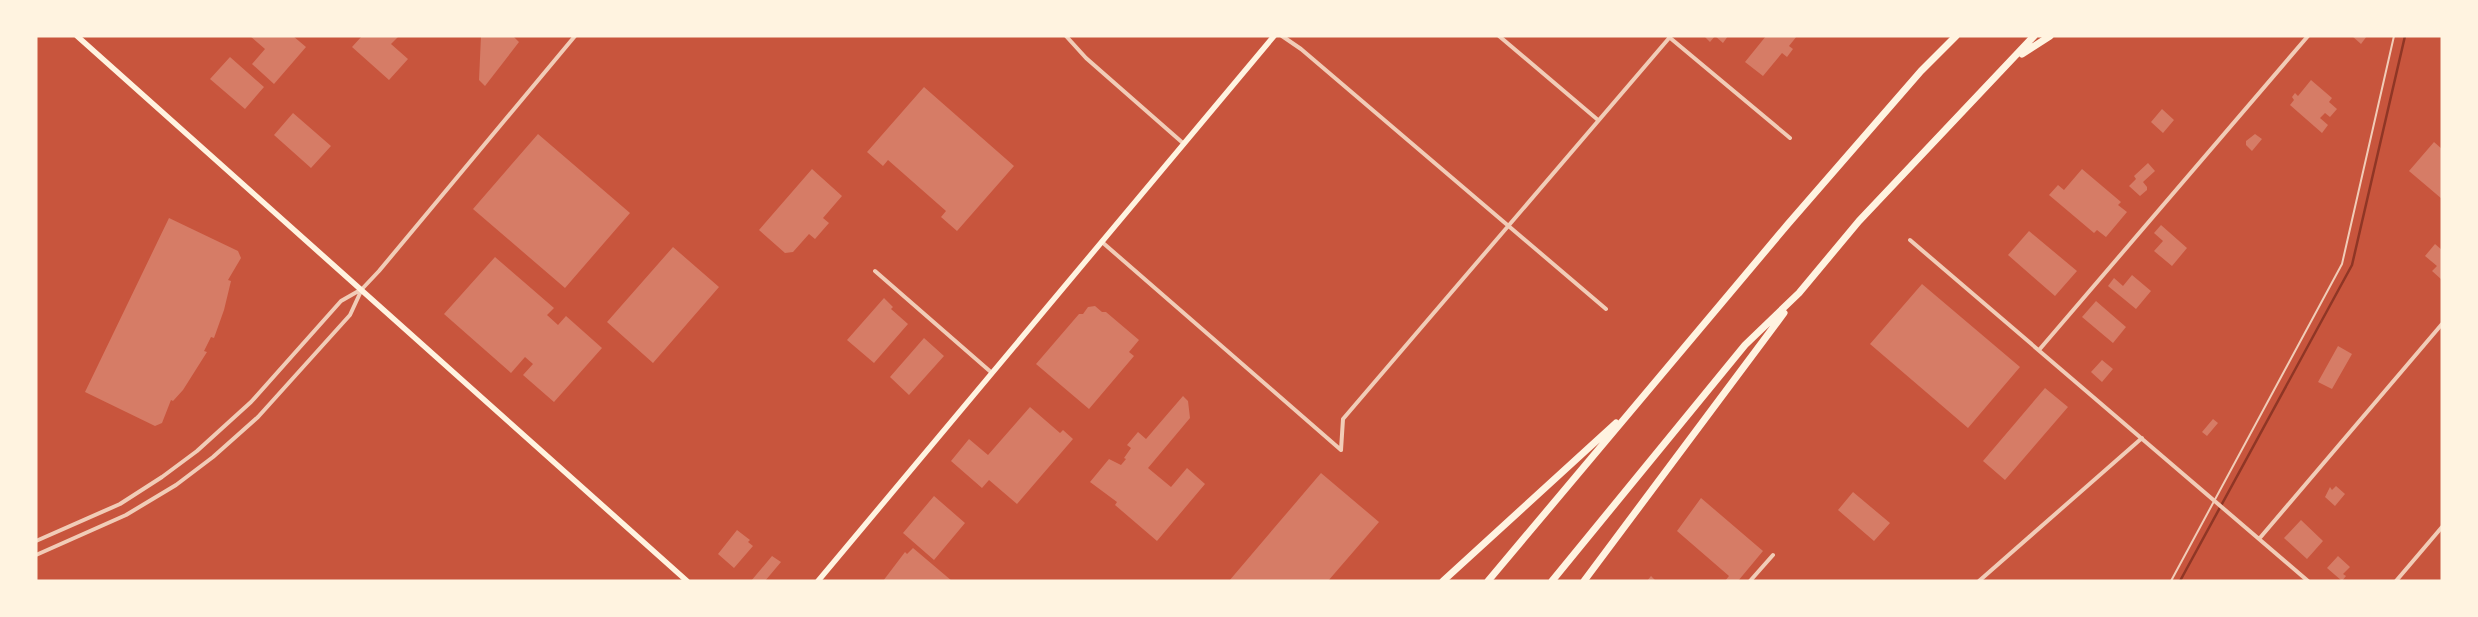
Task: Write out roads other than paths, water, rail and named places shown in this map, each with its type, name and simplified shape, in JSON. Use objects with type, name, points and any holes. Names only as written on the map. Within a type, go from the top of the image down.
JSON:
[{"type":"highway","points":[[1928,64],[1949,36]]},
{"type":"highway","points":[[1488,581],[1788,224],[1928,64],[1956,36]]},
{"type":"highway","points":[[1584,581],[1798,293],[1859,221],[2034,36]]},
{"type":"highway","points":[[2013,60],[2050,36]]},
{"type":"highway","points":[[1552,581],[1745,345],[1798,293]]},
{"type":"highway","points":[[1442,581],[1638,403]]},
{"type":"main road","points":[[77,36],[687,581]]},
{"type":"main road","points":[[818,581],[1274,36]]},
{"type":"street","points":[[36,555],[126,515],[176,485],[213,457],[258,417],[353,312],[362,289],[575,36]]},
{"type":"street","points":[[1066,36],[1086,58],[1184,144]]},
{"type":"street","points":[[1282,36],[1300,49],[1606,309]]},
{"type":"street","points":[[1499,36],[1598,120]]},
{"type":"street","points":[[2039,350],[2308,36]]},
{"type":"street","points":[[1102,242],[1341,450],[1343,419],[1669,37],[1790,138]]},
{"type":"street","points":[[1910,240],[2308,581]]},
{"type":"street","points":[[875,271],[992,373]]},
{"type":"street","points":[[36,540],[120,504],[162,478],[197,451],[251,402],[341,301],[362,289]]},
{"type":"street","points":[[2259,539],[2442,324]]},
{"type":"street","points":[[1979,581],[2142,438]]},
{"type":"street","points":[[2396,581],[2442,527]]},
{"type":"street","points":[[1750,581],[1772,555]]},
{"type":"lane","points":[[2171,581],[2216,501],[2342,264],[2394,36]]},
{"type":"waterway","points":[[2180,581],[2352,265],[2405,36]]}]
